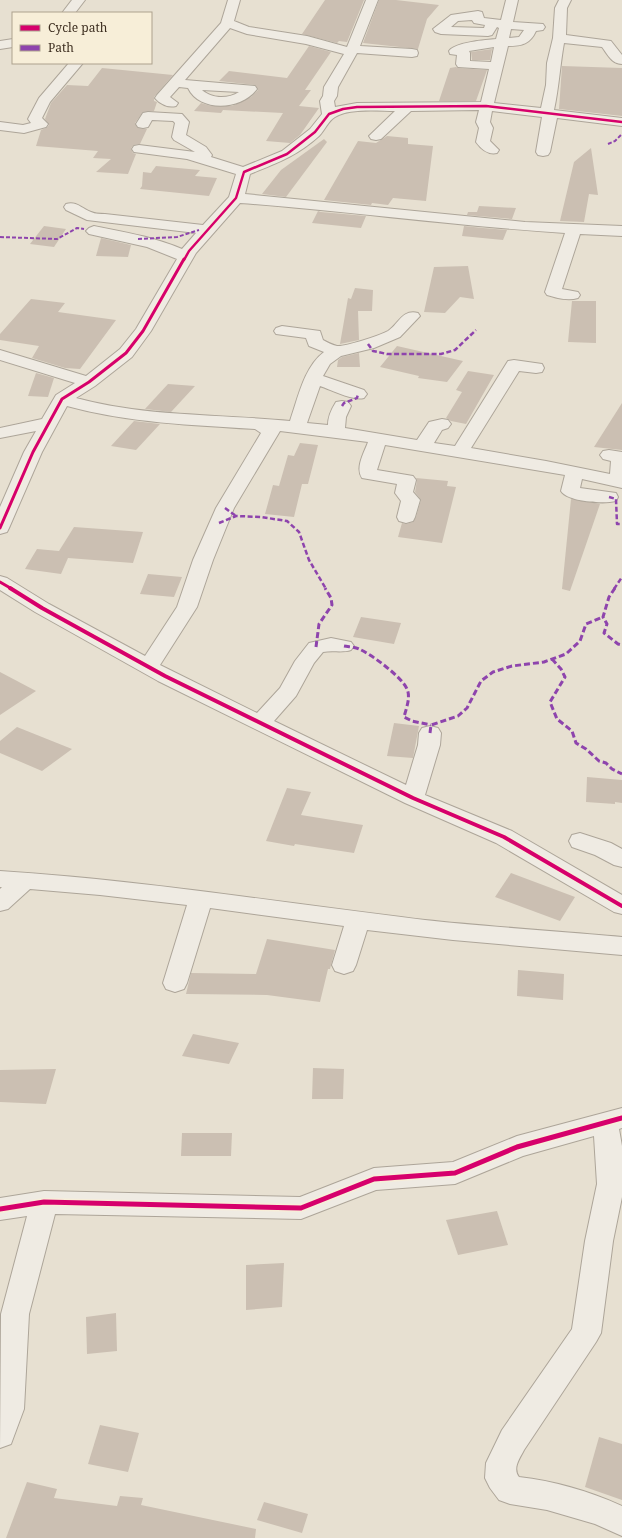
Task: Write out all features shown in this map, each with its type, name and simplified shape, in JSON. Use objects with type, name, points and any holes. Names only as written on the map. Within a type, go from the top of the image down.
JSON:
[{"type":"street","points":[[69,12],[79,0]]},
{"type":"street","points":[[171,103],[162,98],[196,56],[227,23],[234,0]]},
{"type":"street","points":[[329,114],[327,101],[332,87],[366,20],[372,0]]},
{"type":"street","points":[[492,150],[483,142],[486,128],[483,122],[512,0]]},
{"type":"street","points":[[543,152],[550,118],[547,113],[553,85],[554,63],[559,38],[561,8],[565,0]]},
{"type":"street","points":[[227,23],[247,30],[352,48],[412,53]]},
{"type":"street","points":[[493,23],[535,27],[525,40],[520,42],[502,42],[490,45],[478,44],[453,59],[496,66]]},
{"type":"street","points":[[559,38],[606,44],[619,60],[622,60]]},
{"type":"street","points":[[352,48],[394,40]]},
{"type":"street","points":[[0,45],[12,43]]},
{"type":"street","points":[[0,126],[24,129],[41,124],[35,119],[44,101],[75,64]]},
{"type":"street","points":[[176,82],[193,85]]},
{"type":"street","points":[[376,136],[408,106]]},
{"type":"street","points":[[139,149],[189,155],[244,172],[287,154],[315,132],[329,114],[343,109],[357,107],[486,106],[622,122]]},
{"type":"street","points":[[144,124],[148,116],[177,117],[182,122],[179,138],[201,150],[210,161]]},
{"type":"street","points":[[0,526],[33,452],[62,399],[89,382],[126,353],[143,331],[186,257],[222,212],[236,198],[244,172]]},
{"type":"street","points":[[236,198],[294,202],[412,216],[574,230],[622,231]]},
{"type":"street","points":[[71,207],[87,216],[207,230]]},
{"type":"street","points":[[84,229],[132,238],[168,248],[186,257]]},
{"type":"street","points":[[572,295],[552,292],[574,230]]},
{"type":"street","points":[[297,427],[314,378],[323,361],[335,352],[368,344],[394,334],[412,316]]},
{"type":"street","points":[[282,331],[314,334],[315,342],[334,350],[335,352]]},
{"type":"street","points":[[0,355],[89,382]]},
{"type":"street","points":[[0,368],[20,360]]},
{"type":"street","points":[[460,452],[514,365],[536,368]]},
{"type":"street","points":[[314,378],[358,394]]},
{"type":"street","points":[[62,399],[111,411],[153,416],[297,427],[460,452],[619,481],[622,468],[621,461],[619,457],[608,455]]},
{"type":"street","points":[[336,433],[337,417],[342,406]]},
{"type":"street","points":[[0,433],[49,422]]},
{"type":"street","points":[[149,666],[187,607],[203,560],[225,508],[270,431],[260,424]]},
{"type":"street","points":[[423,446],[435,426],[442,424]]},
{"type":"street","points":[[378,439],[368,468],[368,474],[407,480],[404,493],[411,500],[406,517]]},
{"type":"street","points":[[575,472],[570,492],[608,497]]},
{"type":"street","points":[[0,582],[42,608],[165,676],[413,798],[504,837],[622,906]]},
{"type":"street","points":[[260,723],[289,691],[306,661],[316,647],[331,644],[344,646]]},
{"type":"street","points":[[413,798],[429,745],[430,733]]},
{"type":"street","points":[[580,841],[603,849],[622,859]]},
{"type":"street","points":[[0,879],[25,880],[201,898],[399,925],[622,946]]},
{"type":"street","points":[[0,903],[25,880]]},
{"type":"street","points":[[175,983],[201,898]]},
{"type":"street","points":[[344,965],[358,920]]},
{"type":"street","points":[[0,1209],[44,1202],[301,1208],[374,1179],[455,1173],[517,1147],[614,1120],[609,1149],[611,1184],[599,1241],[586,1333],[513,1440],[501,1463],[501,1478],[510,1490],[547,1495],[600,1511],[622,1521]]},
{"type":"street","points":[[0,1434],[9,1409],[15,1314],[44,1202]]},
{"type":"building","points":[[325,0],[364,0],[347,42],[339,41],[337,43],[302,34]]},
{"type":"building","points":[[379,0],[396,0],[439,5],[427,19],[418,49],[363,43]]},
{"type":"building","points":[[309,46],[331,52],[305,90],[311,90],[299,106],[319,108],[300,135],[290,143],[266,141],[283,113],[223,110],[221,113],[194,111],[201,103],[211,106],[232,106],[251,97],[258,90],[255,85],[219,81],[229,71],[287,78]]},
{"type":"building","points":[[492,49],[490,60],[472,60],[471,52]]},
{"type":"building","points":[[562,66],[622,68],[622,116],[559,109]]},
{"type":"building","points":[[456,67],[487,70],[476,101],[439,101],[450,68]]},
{"type":"building","points":[[102,68],[173,75],[154,97],[154,101],[157,102],[154,111],[143,112],[135,123],[138,128],[147,129],[140,144],[134,145],[131,148],[133,153],[136,154],[128,174],[96,172],[111,159],[93,158],[98,151],[36,146],[41,130],[49,125],[45,119],[51,103],[67,85],[88,86]]},
{"type":"building","points":[[387,136],[408,138],[408,144],[433,146],[426,201],[393,198],[388,205],[372,203],[371,205],[324,200],[358,141],[376,143]]},
{"type":"building","points":[[324,139],[327,142],[286,197],[262,194],[281,170]]},
{"type":"building","points":[[591,148],[598,195],[589,194],[584,222],[560,221],[574,162]]},
{"type":"building","points":[[156,166],[200,170],[195,176],[217,178],[209,196],[140,189],[142,186],[143,172],[151,173]]},
{"type":"building","points":[[479,206],[516,208],[512,219],[467,215],[468,212],[477,212]]},
{"type":"building","points":[[318,211],[366,216],[361,228],[312,223]]},
{"type":"building","points":[[44,226],[66,229],[54,247],[30,244]]},
{"type":"building","points":[[464,226],[507,230],[503,240],[462,236]]},
{"type":"building","points":[[101,238],[131,245],[128,257],[96,256]]},
{"type":"building","points":[[468,266],[474,299],[460,297],[445,313],[424,312],[434,267]]},
{"type":"building","points":[[355,288],[373,290],[372,311],[358,311],[359,340],[340,344],[348,298],[351,299]]},
{"type":"building","points":[[31,299],[65,303],[58,312],[116,320],[80,369],[65,368],[32,358],[39,346],[0,340],[0,334]]},
{"type":"building","points":[[572,301],[596,301],[596,343],[568,342]]},
{"type":"building","points":[[397,346],[463,361],[447,382],[418,378],[419,376],[380,367]]},
{"type":"building","points":[[359,353],[360,367],[337,367],[338,360],[342,357]]},
{"type":"building","points":[[468,371],[494,375],[466,424],[451,421],[446,418],[462,392],[456,390]]},
{"type":"building","points":[[36,373],[54,378],[48,397],[28,396]]},
{"type":"building","points":[[168,384],[195,386],[171,412],[145,409]]},
{"type":"building","points":[[622,403],[622,450],[594,447]]},
{"type":"building","points":[[134,421],[160,424],[136,450],[111,446]]},
{"type":"building","points":[[300,443],[318,445],[308,484],[302,484],[294,517],[265,514],[273,485],[279,486],[288,455],[294,456]]},
{"type":"building","points":[[416,478],[448,481],[447,486],[456,487],[442,543],[398,537],[402,523],[406,524],[413,522],[416,517],[421,500],[415,492]]},
{"type":"building","points":[[571,499],[600,504],[570,591],[562,589]]},
{"type":"building","points":[[74,527],[143,532],[133,563],[68,558],[61,574],[25,569],[37,549],[59,551]]},
{"type":"building","points":[[148,574],[182,577],[174,597],[140,594]]},
{"type":"building","points":[[361,617],[401,623],[394,644],[353,637]]},
{"type":"building","points":[[0,672],[36,691],[0,715]]},
{"type":"building","points":[[394,723],[419,726],[413,758],[387,756]]},
{"type":"building","points":[[17,727],[72,749],[42,771],[0,753],[0,741]]},
{"type":"building","points":[[587,777],[622,780],[622,803],[586,802]]},
{"type":"building","points":[[287,788],[311,792],[301,815],[363,825],[354,853],[266,841]]},
{"type":"building","points":[[511,873],[575,897],[560,921],[495,897]]},
{"type":"building","points":[[267,939],[335,950],[330,969],[328,969],[320,1002],[267,995],[186,994],[191,973],[256,974]]},
{"type":"building","points":[[518,970],[564,974],[563,1000],[517,996]]},
{"type":"building","points":[[193,1034],[239,1043],[229,1064],[182,1056]]},
{"type":"building","points":[[313,1068],[344,1069],[343,1099],[312,1099]]},
{"type":"building","points":[[56,1069],[46,1104],[0,1102],[0,1070]]},
{"type":"building","points":[[182,1133],[232,1133],[231,1156],[181,1156]]},
{"type":"building","points":[[497,1211],[508,1245],[458,1255],[446,1220]]},
{"type":"building","points":[[284,1263],[282,1307],[246,1310],[246,1265]]},
{"type":"building","points":[[116,1313],[117,1351],[87,1354],[86,1317]]},
{"type":"building","points":[[100,1425],[139,1433],[128,1472],[88,1464]]},
{"type":"building","points":[[599,1437],[622,1444],[622,1500],[585,1487]]},
{"type":"building","points":[[27,1482],[57,1489],[54,1498],[117,1506],[120,1496],[143,1498],[141,1505],[256,1529],[255,1538],[6,1538]]},
{"type":"building","points":[[264,1502],[308,1514],[302,1533],[257,1520]]},
{"type":"marked path","points":[[608,144],[615,141],[622,134]]},
{"type":"marked path","points":[[0,237],[57,239],[77,228],[84,229]]},
{"type":"marked path","points":[[138,239],[177,237],[199,230]]},
{"type":"marked path","points":[[368,344],[373,351],[387,354],[441,354],[455,350],[476,330]]},
{"type":"marked path","points":[[342,406],[344,403],[357,398],[358,394]]},
{"type":"marked path","points":[[609,497],[616,499],[617,524],[622,524]]},
{"type":"marked path","points":[[225,508],[236,516]]},
{"type":"marked path","points":[[219,523],[236,516],[261,517],[287,521],[299,532],[309,560],[331,598],[332,605],[324,615],[317,629],[316,647]]},
{"type":"marked path","points":[[622,577],[609,597],[603,617],[607,624],[604,633],[618,644],[622,645]]},
{"type":"marked path","points":[[430,733],[431,725],[458,716],[467,708],[481,681],[493,672],[512,666],[544,662],[566,654],[580,641],[586,624],[603,617]]},
{"type":"marked path","points":[[344,646],[358,648],[364,651],[393,673],[408,692],[407,707],[404,717],[412,721],[431,725]]},
{"type":"marked path","points":[[552,659],[561,669],[565,677],[550,702],[557,719],[561,724],[572,731],[576,743],[586,749],[599,761],[606,763],[612,769],[622,774]]},
{"type":"cycle path","points":[[0,528],[33,452],[62,399],[89,382],[126,353],[143,331],[189,251],[236,198],[244,172],[287,154],[315,132],[329,114],[343,109],[357,107],[486,106],[622,122]]},
{"type":"cycle path","points":[[0,582],[42,608],[165,676],[413,798],[504,837],[622,906]]},
{"type":"cycle path","points":[[0,1209],[44,1202],[301,1208],[374,1179],[455,1173],[517,1147],[622,1118]]}]
